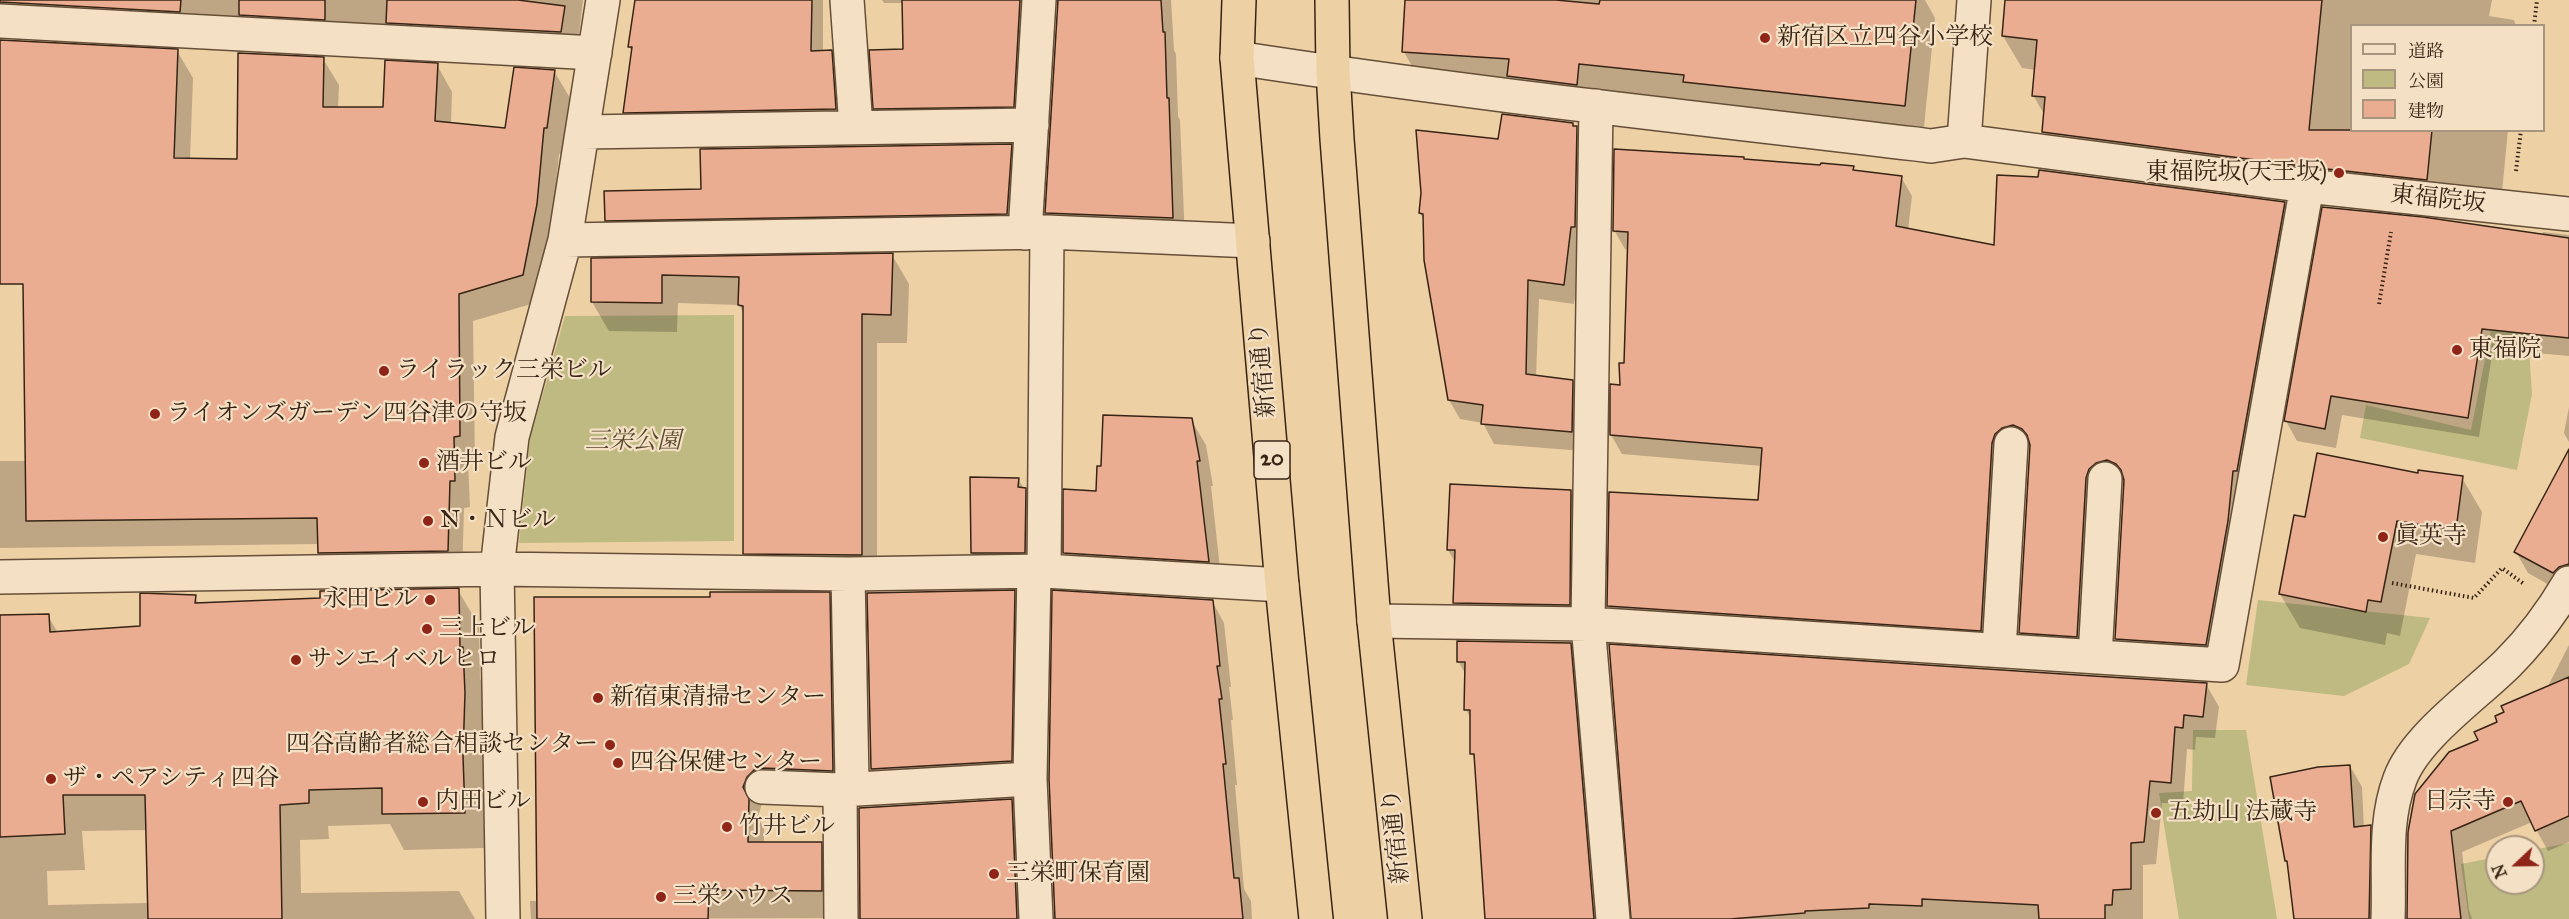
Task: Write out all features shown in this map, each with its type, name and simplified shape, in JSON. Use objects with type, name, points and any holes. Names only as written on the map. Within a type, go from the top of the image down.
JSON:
[{"type":"highway","name":"新宿通り","points":[[1239,0],[1237,58],[1282,585],[1316,919]]},
{"type":"highway","name":"新宿通り","points":[[1332,0],[1333,72],[1374,621],[1406,919]]},
{"type":"street","points":[[503,919],[496,569],[512,437],[565,240],[603,0]]},
{"type":"street","points":[[847,0],[856,127]]},
{"type":"street","points":[[1036,919],[1030,779],[1039,571],[1036,233],[1032,125],[1040,0]]},
{"type":"street","points":[[1964,141],[1974,0]]},
{"type":"street","points":[[6,14],[596,53]]},
{"type":"street","name":"東福院坂","points":[[1237,58],[1596,106],[1931,146],[1964,141],[2307,186],[2569,214]]},
{"type":"street","points":[[1596,106],[1588,624],[1613,919]]},
{"type":"street","points":[[583,132],[1032,125]]},
{"type":"street","points":[[1374,621],[1588,624],[2222,665],[2307,186]]},
{"type":"street","points":[[565,240],[1036,233],[1253,241]]},
{"type":"street","points":[[1999,650],[2011,444]]},
{"type":"street","points":[[2095,657],[2105,479]]},
{"type":"street","points":[[0,577],[496,569],[848,574],[1039,571],[1282,585]]},
{"type":"street","points":[[840,790],[852,781],[848,574]]},
{"type":"street","points":[[2388,919],[2389,823],[2400,777],[2430,735],[2508,663],[2532,637],[2569,583]]},
{"type":"street","points":[[762,787],[840,790],[1030,779]]},
{"type":"street","points":[[840,790],[841,919]]},
{"type":"path","points":[[2534,24],[2537,0]]},
{"type":"path","points":[[2379,304],[2397,196]]},
{"type":"path","points":[[2392,583],[2474,598],[2502,568],[2531,589]]},
{"type":"green space","name":"三栄公園","points":[[734,315],[734,541],[519,543],[530,439],[565,316]]},
{"type":"green space","points":[[2491,329],[2528,333],[2532,394],[2517,470],[2360,438],[2366,405],[2471,430]]},
{"type":"green space","points":[[2258,600],[2430,618],[2409,664],[2344,696],[2246,685]]},
{"type":"green space","points":[[2193,730],[2246,730],[2277,919],[2179,919],[2159,793],[2192,791]]},
{"type":"green space","points":[[2569,843],[2569,919],[2469,919],[2461,864],[2485,859],[2485,895],[2545,895],[2545,848]]},
{"type":"building","points":[[0,0],[181,0],[180,12],[0,2]]},
{"type":"building","points":[[239,0],[325,0],[325,20],[239,15]]},
{"type":"building","points":[[387,0],[518,0],[565,6],[561,32],[386,23]]},
{"type":"building","points":[[635,0],[812,0],[811,51],[832,50],[836,109],[623,113],[632,47],[628,47]]},
{"type":"building","points":[[902,0],[1020,0],[1014,107],[873,109],[869,50],[903,49]]},
{"type":"building","points":[[1058,0],[1161,0],[1163,32],[1165,32],[1167,98],[1169,98],[1173,218],[1045,213]]},
{"type":"building","name":"新宿区立四谷小学校","points":[[1405,0],[1556,0],[1599,4],[1600,0],[1916,0],[1905,106],[1683,82],[1684,75],[1579,64],[1577,85],[1507,76],[1509,59],[1402,52]]},
{"type":"building","points":[[2005,0],[2322,0],[2309,130],[2432,132],[2427,180],[2042,132],[2045,97],[2032,96],[2037,40],[2002,36]]},
{"type":"building","points":[[0,40],[178,49],[174,158],[237,159],[238,53],[324,57],[323,107],[383,107],[385,60],[438,63],[435,121],[505,128],[514,67],[555,70],[547,128],[544,128],[537,204],[523,275],[459,294],[460,436],[454,437],[455,481],[450,481],[448,551],[318,553],[317,518],[26,521],[23,284],[0,284]]},
{"type":"building","points":[[1502,114],[1573,123],[1573,126],[1577,126],[1575,227],[1571,227],[1564,285],[1528,280],[1526,374],[1573,380],[1572,432],[1481,424],[1483,405],[1448,400],[1424,260],[1423,214],[1419,213],[1421,193],[1416,130],[1498,139]]},
{"type":"building","points":[[1012,144],[1007,214],[605,221],[604,191],[701,189],[700,149]]},
{"type":"building","points":[[1614,149],[1854,166],[1853,170],[1902,176],[1896,226],[1994,245],[1997,175],[2038,177],[2039,170],[2285,202],[2237,471],[2233,471],[2228,521],[2206,645],[2115,639],[2124,480],[2116,464],[2107,460],[2096,463],[2089,469],[2086,478],[2077,637],[2019,633],[2030,445],[2022,429],[2013,425],[2002,428],[1995,434],[1992,443],[1981,631],[1607,606],[1609,492],[1758,500],[1762,448],[1610,435],[1610,384],[1620,385],[1619,363],[1624,363],[1628,232],[1613,231]]},
{"type":"building","points":[[2322,207],[2423,217],[2569,238],[2569,338],[2482,329],[2468,418],[2331,396],[2325,429],[2284,421]]},
{"type":"building","points":[[893,253],[891,315],[862,314],[862,555],[743,554],[743,306],[738,305],[739,277],[662,275],[662,303],[591,302],[591,258]]},
{"type":"building","points":[[1103,415],[1192,418],[1200,461],[1197,461],[1209,562],[1063,553],[1063,489],[1096,491],[1097,466],[1101,466]]},
{"type":"building","points":[[2569,449],[2569,564],[2559,567],[2553,573],[2514,552]]},
{"type":"building","points":[[2317,453],[2418,473],[2418,470],[2463,476],[2456,530],[2397,521],[2381,602],[2368,600],[2366,612],[2279,594],[2294,515],[2305,517]]},
{"type":"building","points":[[970,477],[1019,478],[1018,487],[1026,488],[1025,553],[971,553]]},
{"type":"building","points":[[1450,484],[1571,490],[1570,605],[1453,603],[1455,550],[1447,550]]},
{"type":"building","points":[[459,588],[460,647],[463,647],[465,693],[463,756],[465,813],[382,814],[382,788],[309,790],[309,803],[280,805],[282,919],[148,919],[145,795],[63,795],[65,834],[0,837],[0,615],[49,614],[50,632],[140,626],[140,593],[196,595],[195,603],[320,598],[320,591]]},
{"type":"building","points":[[1015,590],[1012,761],[871,769],[867,593]]},
{"type":"building","points":[[1052,590],[1213,600],[1220,666],[1217,666],[1222,699],[1219,699],[1226,764],[1223,764],[1234,878],[1239,878],[1243,919],[1055,919],[1049,779]]},
{"type":"building","points":[[710,592],[830,592],[833,771],[762,768],[754,770],[747,777],[743,787],[749,799],[748,842],[822,842],[822,891],[709,890],[708,919],[537,919],[534,597],[710,597]]},
{"type":"building","points":[[1457,641],[1571,643],[1594,919],[1485,919],[1474,754],[1470,754],[1470,710],[1464,710],[1465,662],[1457,662]]},
{"type":"building","points":[[1609,644],[2207,683],[2203,717],[2184,715],[2183,728],[2175,727],[2171,783],[2150,781],[2144,842],[2131,843],[2131,889],[2113,890],[2112,905],[2105,905],[2105,919],[2039,919],[2038,905],[1922,899],[1922,906],[1869,904],[1869,908],[1805,911],[1805,913],[1730,919],[1631,919]]},
{"type":"building","points":[[2569,677],[2569,816],[2535,831],[2521,801],[2451,831],[2461,919],[2407,919],[2408,832],[2415,794],[2449,752],[2478,740],[2474,732],[2497,722],[2495,716],[2504,712],[2501,706]]},
{"type":"building","points":[[2350,765],[2354,827],[2371,825],[2369,919],[2294,919],[2287,861],[2285,861],[2270,777],[2318,767]]},
{"type":"building","points":[[1012,799],[1017,919],[860,919],[859,808]]},
{"type":"place","name":"新宿区立四谷小学校","points":[[1765,38]]},
{"type":"place","name":"東福院坂(天王坂)","points":[[2339,173]]},
{"type":"place","name":"東福院","points":[[2457,350]]},
{"type":"place","name":"ライラック三栄ビル","points":[[384,371]]},
{"type":"place","name":"ライオンズガーデン四谷津の守坂","points":[[155,414]]},
{"type":"place","name":"酒井ビル","points":[[424,463]]},
{"type":"place","name":"N・Ｎビル","points":[[428,521]]},
{"type":"place","name":"眞英寺","points":[[2383,537]]},
{"type":"place","name":"永田ビル","points":[[430,600]]},
{"type":"place","name":"三上ビル","points":[[427,629]]},
{"type":"place","name":"サンエイベルヒロ","points":[[296,660]]},
{"type":"place","name":"新宿東清掃センター","points":[[598,698]]},
{"type":"place","name":"四谷高齢者総合相談センター","points":[[610,745]]},
{"type":"place","name":"四谷保健センター","points":[[618,763]]},
{"type":"place","name":"ザ・ペアシティ四谷","points":[[51,779]]},
{"type":"place","name":"内田ビル","points":[[423,802]]},
{"type":"place","name":"日宗寺","points":[[2508,802]]},
{"type":"place","name":"五劫山 法蔵寺","points":[[2156,813]]},
{"type":"place","name":"竹井ビル","points":[[727,827]]},
{"type":"place","name":"三栄町保育園","points":[[994,874]]},
{"type":"place","name":"三栄ハウス","points":[[661,897]]}]
